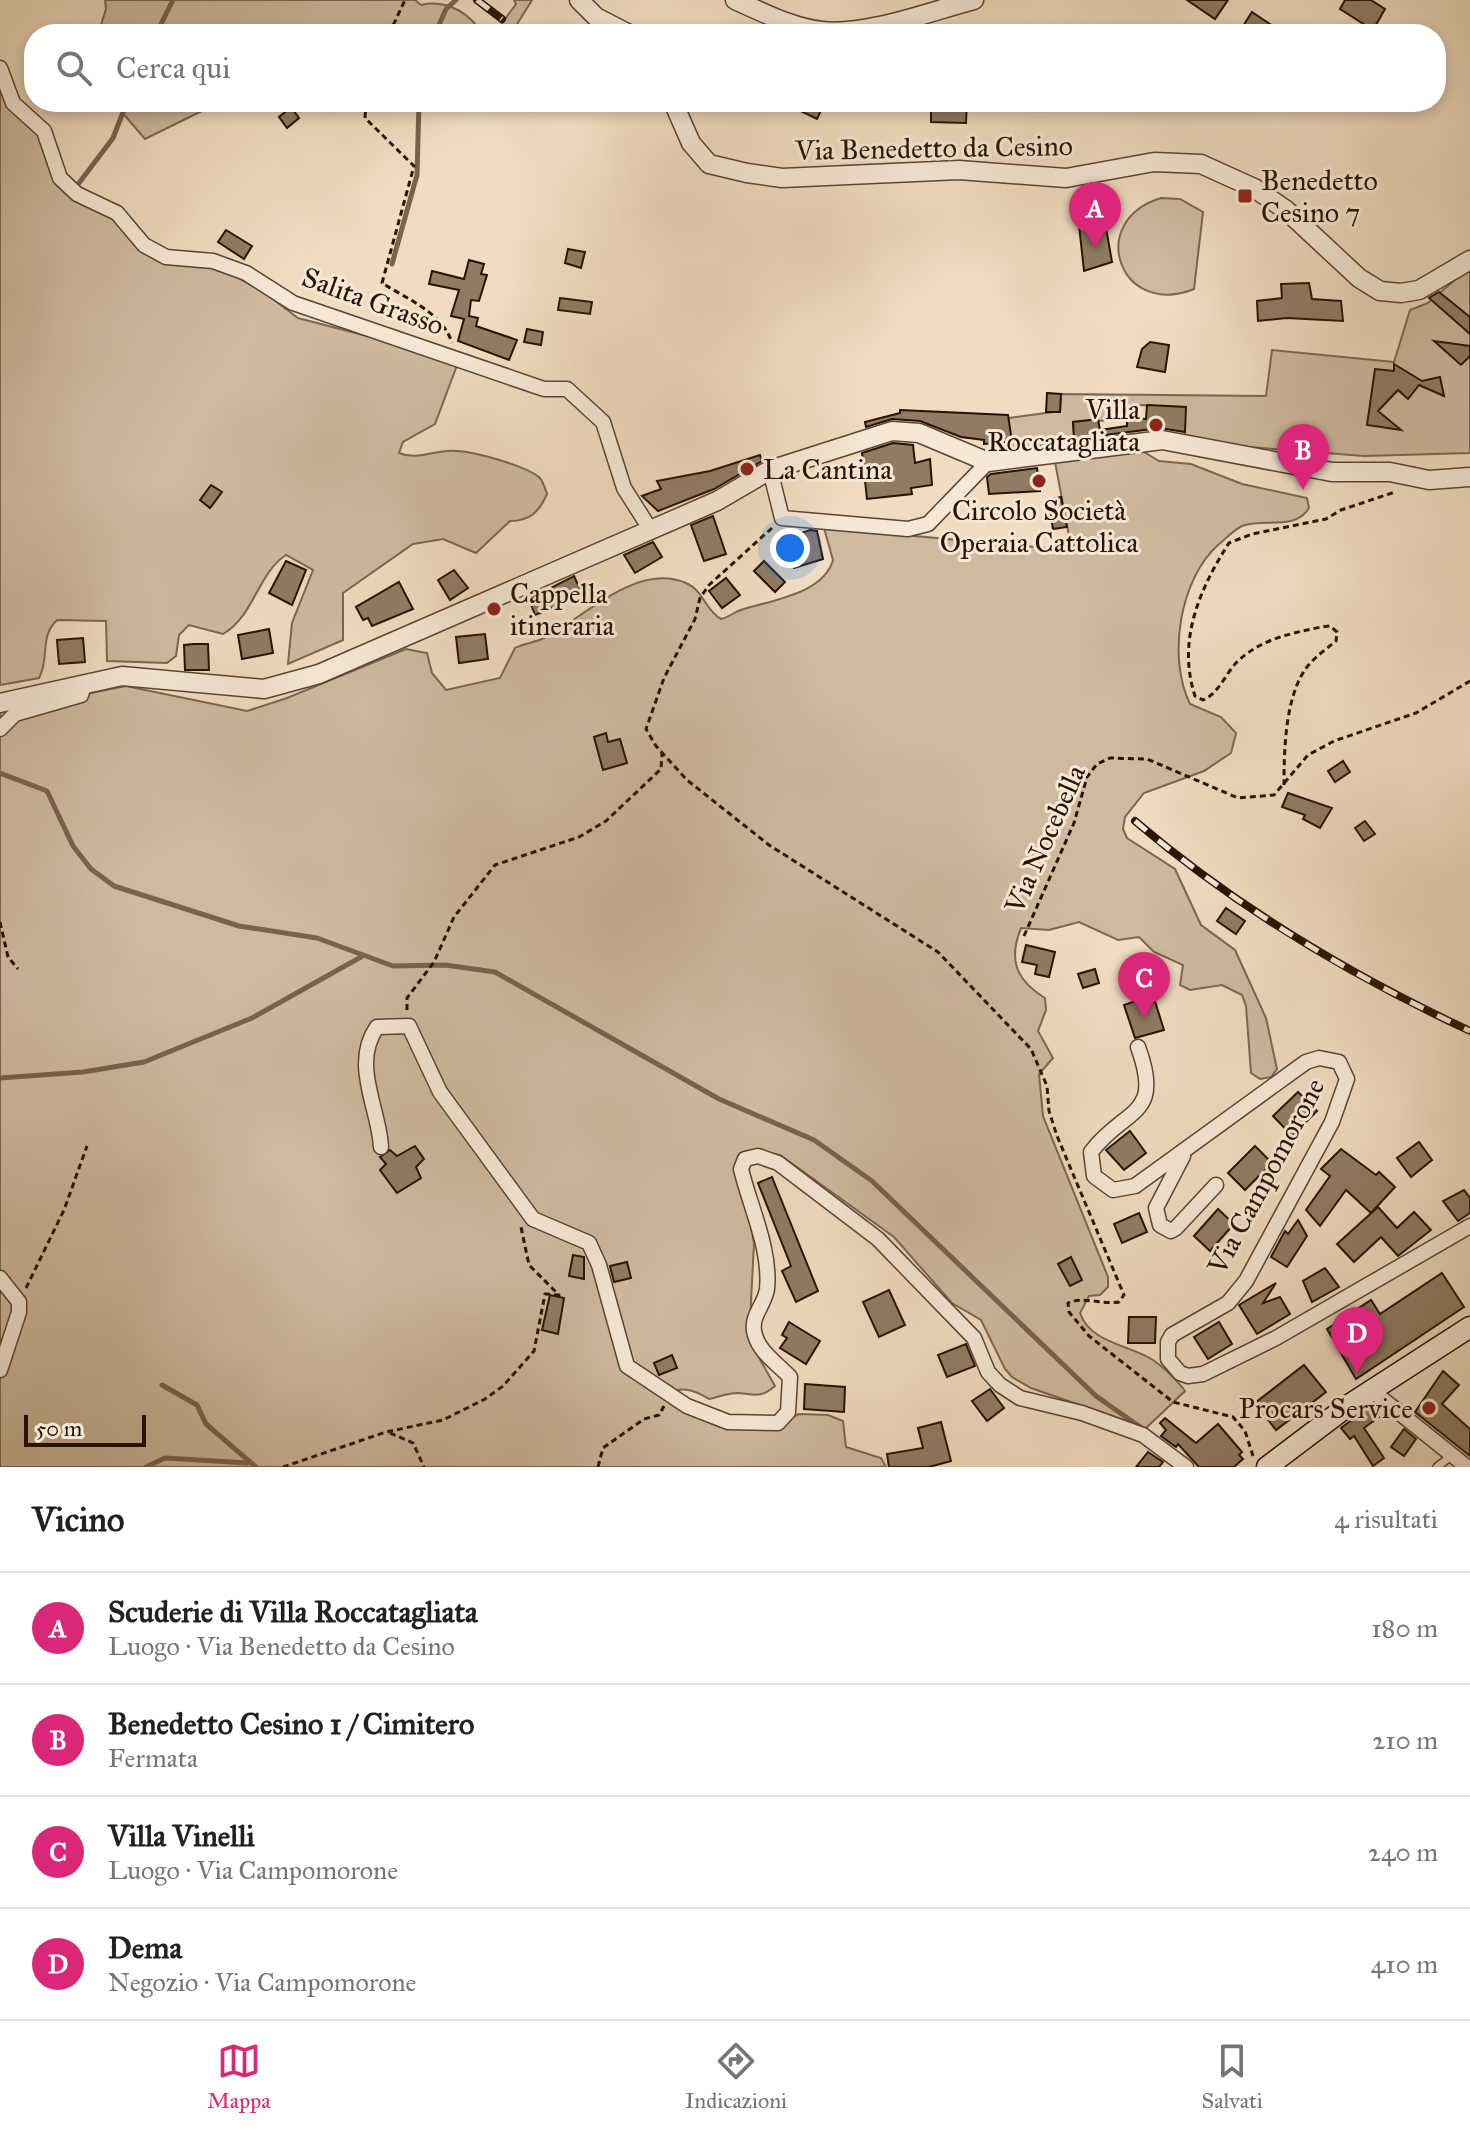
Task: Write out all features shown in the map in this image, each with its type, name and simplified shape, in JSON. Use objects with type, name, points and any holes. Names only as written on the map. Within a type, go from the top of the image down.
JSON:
[{"type":"main road","points":[[1261,1465],[1470,1327]]},
{"type":"street","points":[[579,0],[596,17],[610,24]]},
{"type":"street","points":[[735,0],[796,24]]},
{"type":"street","points":[[881,24],[974,0]]},
{"type":"street","name":"Salita Grasso","points":[[0,68],[13,103],[44,131],[60,178],[77,194],[117,213],[144,245],[166,257],[213,261],[246,273],[293,303],[544,389],[567,389],[603,422],[624,488],[650,529]]},
{"type":"street","name":"Via Benedetto da Cesino","points":[[677,112],[691,143],[709,164],[747,173],[782,178],[959,170],[1066,178],[1154,162],[1201,164],[1254,188],[1286,210],[1359,278],[1380,291],[1401,293],[1419,290],[1470,260]]},
{"type":"street","points":[[0,703],[122,676],[264,689],[319,674],[717,501],[770,470],[892,431],[919,433],[988,462],[1162,440],[1332,472],[1390,472],[1429,480],[1470,477]]},
{"type":"street","points":[[770,470],[782,518],[908,529],[928,524],[988,462]]},
{"type":"street","points":[[0,729],[15,714],[81,695],[84,685]]},
{"type":"street","points":[[381,1147],[380,1123],[366,1073],[367,1049],[377,1027],[409,1026],[440,1092],[518,1199],[542,1225],[589,1243],[599,1265],[627,1366],[670,1396],[728,1422],[778,1423],[788,1412],[790,1377],[764,1353],[754,1335],[754,1319],[767,1290],[766,1276],[763,1248],[741,1169],[745,1159],[758,1156],[778,1163],[878,1239],[974,1338],[988,1372],[1000,1385],[1020,1398],[1082,1413],[1143,1435],[1186,1467]]},
{"type":"street","name":"Via Campomorone","points":[[1138,1047],[1147,1073],[1145,1095],[1136,1112],[1091,1152],[1094,1176],[1113,1190],[1135,1186],[1306,1062],[1329,1058],[1344,1068],[1345,1090],[1332,1122],[1246,1281],[1228,1303],[1172,1335],[1168,1342],[1171,1364],[1188,1376],[1203,1374],[1276,1338],[1470,1226]]},
{"type":"street","name":"Via Campomorone","points":[[1185,1152],[1156,1208],[1160,1225],[1171,1231],[1176,1228],[1216,1185]]},
{"type":"street","points":[[0,1278],[19,1302],[18,1324],[0,1370]]},
{"type":"street","points":[[1371,1390],[1467,1467]]},
{"type":"lane","points":[[1437,1467],[1451,1456]]},
{"type":"path","points":[[394,24],[405,0]]},
{"type":"path","name":"Salita Grasso","points":[[365,112],[365,118],[414,166],[382,283],[433,315],[449,330],[454,347]]},
{"type":"path","points":[[1284,785],[1290,718],[1300,680],[1315,658],[1336,641],[1337,632],[1330,626],[1321,627],[1264,642],[1235,665],[1210,697],[1203,700],[1195,696],[1186,653],[1202,591],[1229,543],[1252,534],[1326,519],[1341,510],[1400,490]]},
{"type":"path","points":[[782,518],[709,585],[700,598],[695,619],[664,678],[646,729],[662,753],[687,780],[769,845],[938,952],[1031,1049],[1047,1086],[1049,1111],[1057,1136],[1124,1295],[1119,1302],[1108,1304],[1077,1299],[1068,1303],[1069,1312],[1089,1336],[1173,1402],[1233,1417],[1245,1431],[1261,1465]]},
{"type":"path","name":"Via Nocebella","points":[[1024,936],[1074,823],[1087,777],[1097,764],[1110,758],[1147,759],[1247,800],[1274,795],[1308,755],[1334,741],[1416,713],[1470,681]]},
{"type":"path","points":[[409,1026],[407,998],[434,962],[454,917],[495,865],[553,848],[606,821],[661,769],[662,753]]},
{"type":"path","points":[[0,922],[8,957],[18,969]]},
{"type":"path","points":[[19,1302],[64,1210],[87,1146]]},
{"type":"path","points":[[283,1467],[386,1432],[435,1422],[485,1399],[503,1386],[534,1351],[539,1338],[545,1294],[559,1295],[529,1265],[518,1199]]},
{"type":"path","points":[[598,1467],[603,1448],[644,1419],[659,1415],[670,1396]]},
{"type":"path","points":[[386,1432],[413,1443],[424,1467]]},
{"type":"shaded area","points":[[105,0],[415,0],[421,5],[452,7],[475,24],[101,24]]},
{"type":"shaded area","points":[[514,0],[532,0],[517,24],[502,24],[516,4]]},
{"type":"shaded area","points":[[0,88],[7,104],[38,130],[53,172],[126,228],[191,263],[224,270],[265,293],[298,318],[459,360],[435,424],[403,442],[399,453],[417,456],[457,451],[509,463],[532,472],[542,480],[547,494],[541,506],[528,517],[510,521],[476,553],[443,539],[413,544],[343,593],[343,640],[288,664],[292,623],[313,570],[286,555],[269,572],[242,617],[233,626],[223,634],[189,625],[179,635],[176,656],[167,663],[107,661],[106,621],[57,620],[48,633],[39,678],[0,685]]},
{"type":"shaded area","points":[[122,112],[200,112],[145,139]]},
{"type":"shaded area","points":[[1161,198],[1180,199],[1203,212],[1194,289],[1168,295],[1147,291],[1131,279],[1121,263],[1119,245],[1124,226],[1138,210]]},
{"type":"shaded area","points":[[1470,267],[1470,453],[1364,456],[1185,442],[1185,407],[1139,405],[1138,419],[1073,422],[1075,447],[1014,456],[1008,418],[1060,411],[1061,394],[1266,396],[1272,350],[1394,362],[1410,310],[1428,303]]},
{"type":"shaded area","points":[[1139,449],[1159,461],[1191,464],[1242,484],[1307,498],[1309,508],[1303,515],[1288,522],[1242,526],[1218,545],[1194,578],[1181,620],[1179,664],[1183,685],[1190,704],[1221,717],[1236,733],[1231,753],[1204,771],[1144,793],[1125,817],[1123,829],[1127,838],[1175,869],[1201,925],[1235,950],[1266,1018],[1277,1069],[1271,1077],[1260,1079],[1251,1073],[1246,1006],[1242,995],[1222,985],[1190,990],[1180,985],[1183,965],[1154,952],[1139,937],[1118,940],[1079,922],[1049,930],[1021,928],[1015,950],[1021,976],[1045,998],[1046,1010],[1038,1031],[1053,1058],[1039,1074],[1043,1116],[1108,1277],[1108,1287],[1100,1295],[1089,1296],[1080,1313],[1092,1331],[1153,1360],[1185,1391],[1146,1428],[1031,1388],[1012,1377],[981,1320],[952,1303],[894,1237],[780,1155],[758,1151],[738,1159],[754,1243],[749,1340],[775,1386],[761,1394],[734,1393],[709,1399],[687,1390],[663,1394],[715,1415],[783,1422],[799,1414],[828,1415],[843,1421],[846,1447],[881,1458],[886,1467],[0,1467],[0,711],[126,686],[247,711],[287,698],[406,649],[427,653],[432,673],[446,690],[500,678],[515,648],[544,638],[631,585],[669,579],[688,584],[721,619],[796,594],[819,580],[833,560],[824,528],[1070,550],[1075,544],[1070,541],[1055,462]]},
{"type":"building","points":[[1187,0],[1228,0],[1215,19]]},
{"type":"building","points":[[1345,0],[1371,0],[1385,9],[1376,24],[1364,24],[1340,9]]},
{"type":"building","points":[[1252,12],[1270,24],[1244,24]]},
{"type":"building","points":[[285,112],[295,112],[299,118],[287,128],[279,117]]},
{"type":"building","points":[[803,112],[820,112],[817,119]]},
{"type":"building","points":[[931,112],[967,112],[966,123],[931,122]]},
{"type":"building","points":[[1105,222],[1112,262],[1084,271],[1079,225]]},
{"type":"building","points":[[226,230],[252,246],[244,259],[218,242]]},
{"type":"building","points":[[568,249],[585,252],[581,268],[565,263]]},
{"type":"building","points":[[469,260],[484,264],[481,274],[487,275],[479,301],[471,300],[469,316],[478,318],[476,326],[517,340],[509,360],[458,341],[464,319],[451,316],[459,290],[429,284],[432,271],[464,279]]},
{"type":"building","points":[[1309,283],[1312,299],[1341,301],[1343,321],[1287,318],[1258,321],[1257,301],[1282,298],[1281,284]]},
{"type":"building","points":[[1439,292],[1470,317],[1470,334],[1429,298]]},
{"type":"building","points":[[560,298],[592,302],[590,314],[558,310]]},
{"type":"building","points":[[527,329],[543,332],[541,345],[524,342]]},
{"type":"building","points":[[1434,341],[1470,346],[1470,356],[1461,365]]},
{"type":"building","points":[[1150,342],[1169,345],[1165,372],[1137,367],[1142,349]]},
{"type":"building","points":[[1394,364],[1422,381],[1440,377],[1444,396],[1419,385],[1408,399],[1398,390],[1378,411],[1401,430],[1367,425],[1375,369],[1394,371]]},
{"type":"building","points":[[1047,393],[1061,394],[1060,412],[1046,412]]},
{"type":"building","name":"Villa Roccatagliata","points":[[1147,405],[1186,407],[1185,432],[1160,428],[1074,439],[1073,422],[1098,419],[1100,430],[1127,426],[1127,418],[1146,419]]},
{"type":"building","points":[[900,410],[1008,415],[1012,442],[984,444],[984,440],[961,437],[920,421],[892,419],[866,427],[865,422],[900,413]]},
{"type":"building","points":[[893,443],[913,445],[915,463],[930,459],[932,485],[911,488],[912,494],[867,499],[862,453]]},
{"type":"building","points":[[760,455],[762,461],[714,489],[658,511],[642,496],[661,489],[657,481],[710,471]]},
{"type":"building","points":[[1037,468],[1040,491],[989,494],[987,477],[991,474]]},
{"type":"building","points":[[211,485],[222,492],[210,508],[200,500]]},
{"type":"building","points":[[1061,497],[1067,527],[1053,529],[1048,500]]},
{"type":"building","points":[[713,516],[726,554],[704,561],[691,525]]},
{"type":"building","points":[[810,530],[817,531],[823,559],[794,568],[784,539]]},
{"type":"building","points":[[653,542],[662,557],[635,573],[624,555]]},
{"type":"building","points":[[286,561],[306,570],[292,605],[269,593]]},
{"type":"building","points":[[764,561],[785,582],[775,592],[754,571]]},
{"type":"building","points":[[454,570],[468,588],[450,600],[438,580]]},
{"type":"building","points":[[574,576],[583,596],[535,615],[529,599]]},
{"type":"building","points":[[726,578],[740,595],[722,608],[709,591]]},
{"type":"building","points":[[399,582],[413,609],[372,626],[368,618],[363,620],[356,607]]},
{"type":"building","points":[[269,629],[273,653],[242,659],[238,635]]},
{"type":"building","points":[[485,634],[488,659],[459,663],[456,637]]},
{"type":"building","points":[[83,638],[85,662],[59,664],[57,640]]},
{"type":"building","points":[[208,644],[209,670],[185,670],[184,645]]},
{"type":"building","points":[[606,733],[608,742],[620,739],[627,763],[603,770],[594,737]]},
{"type":"building","points":[[1343,761],[1350,772],[1335,782],[1328,771]]},
{"type":"building","points":[[1288,793],[1332,808],[1320,828],[1303,819],[1305,815],[1282,807]]},
{"type":"building","points":[[1365,821],[1375,834],[1364,841],[1355,828]]},
{"type":"building","points":[[1226,908],[1245,921],[1236,934],[1217,921]]},
{"type":"building","points":[[1026,945],[1055,952],[1049,977],[1035,974],[1037,965],[1022,962]]},
{"type":"building","points":[[1095,969],[1099,983],[1083,988],[1078,974]]},
{"type":"building","points":[[1153,995],[1164,1030],[1135,1038],[1124,1005]]},
{"type":"building","points":[[1298,1092],[1317,1111],[1292,1136],[1273,1116]]},
{"type":"building","points":[[1130,1131],[1146,1153],[1124,1170],[1106,1150]]},
{"type":"building","points":[[1419,1142],[1432,1160],[1411,1177],[1397,1158]]},
{"type":"building","points":[[415,1146],[424,1159],[416,1167],[421,1178],[397,1193],[380,1170],[386,1164],[380,1157],[390,1150],[397,1156]]},
{"type":"building","points":[[1255,1146],[1272,1163],[1245,1190],[1228,1173]]},
{"type":"building","points":[[1341,1149],[1376,1175],[1379,1172],[1395,1187],[1371,1213],[1346,1190],[1320,1226],[1306,1210],[1330,1176],[1321,1169]]},
{"type":"building","points":[[772,1177],[818,1291],[796,1302],[782,1271],[791,1266],[758,1183]]},
{"type":"building","points":[[1464,1190],[1470,1198],[1470,1213],[1458,1221],[1443,1201]]},
{"type":"building","points":[[1378,1207],[1397,1228],[1414,1212],[1431,1230],[1398,1256],[1381,1237],[1354,1262],[1337,1244]]},
{"type":"building","points":[[1218,1209],[1234,1224],[1210,1251],[1194,1236]]},
{"type":"building","points":[[1139,1213],[1147,1232],[1122,1243],[1114,1224]]},
{"type":"building","points":[[1298,1220],[1307,1236],[1287,1267],[1271,1257],[1285,1231],[1288,1234]]},
{"type":"building","points":[[573,1255],[584,1257],[584,1279],[569,1276]]},
{"type":"building","points":[[1071,1257],[1082,1280],[1070,1286],[1058,1264]]},
{"type":"building","points":[[627,1262],[631,1278],[614,1282],[610,1266]]},
{"type":"building","points":[[1325,1268],[1339,1287],[1312,1302],[1303,1281]]},
{"type":"building","points":[[1442,1273],[1464,1307],[1356,1379],[1327,1329],[1371,1300],[1380,1314]]},
{"type":"building","points":[[1276,1283],[1263,1303],[1280,1297],[1290,1314],[1257,1334],[1239,1305]]},
{"type":"building","points":[[889,1290],[905,1325],[879,1337],[863,1302]]},
{"type":"building","points":[[550,1295],[564,1298],[558,1334],[542,1330]]},
{"type":"building","points":[[1129,1317],[1156,1317],[1155,1343],[1128,1343]]},
{"type":"building","points":[[789,1322],[820,1341],[806,1364],[780,1348],[787,1338],[782,1335]]},
{"type":"building","points":[[1219,1322],[1232,1344],[1208,1359],[1194,1337]]},
{"type":"building","points":[[966,1344],[975,1366],[947,1377],[938,1355]]},
{"type":"building","points":[[672,1355],[677,1368],[659,1375],[654,1363]]},
{"type":"building","points":[[1304,1365],[1326,1392],[1276,1430],[1255,1403]]},
{"type":"building","points":[[1443,1371],[1459,1385],[1442,1404],[1470,1429],[1470,1456],[1415,1412]]},
{"type":"building","points":[[805,1384],[845,1387],[844,1412],[804,1409]]},
{"type":"building","points":[[990,1389],[1004,1408],[987,1421],[972,1401]]},
{"type":"building","points":[[1371,1406],[1379,1417],[1364,1428],[1384,1458],[1373,1466],[1354,1436],[1350,1439],[1341,1428]]},
{"type":"building","points":[[1165,1418],[1196,1443],[1218,1424],[1242,1452],[1239,1455],[1243,1459],[1234,1467],[1199,1467],[1178,1444],[1176,1447],[1161,1436],[1166,1430],[1160,1423]]},
{"type":"building","points":[[941,1422],[951,1461],[929,1467],[889,1467],[887,1454],[923,1448],[918,1428]]},
{"type":"building","points":[[1404,1429],[1416,1439],[1404,1456],[1391,1447]]},
{"type":"building","points":[[1148,1452],[1163,1462],[1159,1467],[1136,1467]]},
{"type":"waterway","points":[[161,24],[173,0]]},
{"type":"waterway","points":[[439,24],[446,9],[456,0]]},
{"type":"waterway","points":[[79,183],[113,138],[123,112]]},
{"type":"waterway","points":[[392,264],[417,175],[419,112]]},
{"type":"waterway","points":[[0,773],[47,791],[73,846],[91,869],[114,886],[239,926],[317,938],[393,966],[445,965],[495,972],[719,1099],[814,1140],[872,1181],[1096,1396],[1143,1429]]},
{"type":"waterway","points":[[0,1078],[83,1072],[144,1062],[252,1018],[361,957]]},
{"type":"waterway","points":[[162,1385],[197,1405],[206,1424],[256,1467]]},
{"type":"waterway","points":[[146,1467],[165,1458],[247,1463]]},
{"type":"railway","points":[[477,0],[502,19]]},
{"type":"railway","points":[[1135,821],[1213,882],[1295,937],[1381,987],[1470,1031]]},
{"type":"place","name":"Benedetto Cesino 7","points":[[1245,196]]},
{"type":"place","name":"Scuderie di Villa Roccatagliata","points":[[1095,248]]},
{"type":"place","name":"Villa Roccatagliata","points":[[1156,425]]},
{"type":"place","name":"La Cantina","points":[[747,469]]},
{"type":"place","name":"Circolo Società Operaia Cattolica","points":[[1039,481]]},
{"type":"place","name":"Benedetto Cesino 1 / Cimitero","points":[[1303,490]]},
{"type":"place","name":"Cappella itineraria","points":[[494,609]]},
{"type":"place","name":"Villa Vinelli","points":[[1144,1018]]},
{"type":"place","name":"Dema","points":[[1357,1373]]},
{"type":"place","name":"Procars Service","points":[[1429,1408]]}]
